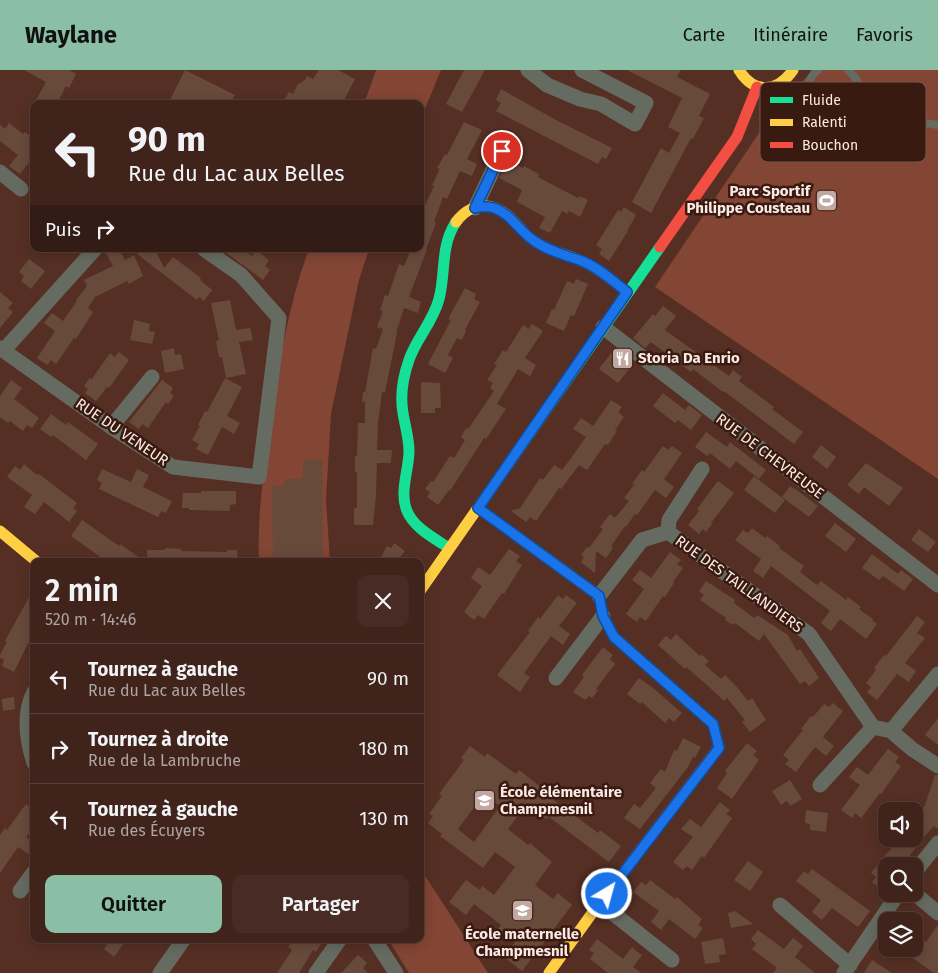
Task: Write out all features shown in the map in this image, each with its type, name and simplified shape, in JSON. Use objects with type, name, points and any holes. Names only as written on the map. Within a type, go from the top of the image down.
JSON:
[{"type":"street","points":[[528,70],[547,85],[570,95],[580,99],[601,104],[635,124],[646,103],[582,70],[570,95]]},
{"type":"street","points":[[739,70],[748,82],[760,87]]},
{"type":"street","points":[[784,82],[793,70]]},
{"type":"street","points":[[424,585],[737,137],[757,87]]},
{"type":"street","points":[[475,208],[502,151]]},
{"type":"street","points":[[0,172],[21,189]]},
{"type":"street","points":[[449,548],[416,524],[407,512],[404,498],[409,456],[408,438],[402,408],[403,383],[409,357],[432,318],[439,299],[443,257],[450,233],[457,219],[469,209],[484,206],[494,208],[507,214],[534,242],[551,251],[584,262],[601,272],[627,292]]},
{"type":"street","points":[[2,349],[92,252]]},
{"type":"street","name":"RUE DU VENEUR","points":[[2,349],[111,427],[173,467],[259,477],[279,318],[241,275],[208,252]]},
{"type":"street","name":"RUE DE CHEVREUSE","points":[[603,327],[938,584]]},
{"type":"street","points":[[111,427],[152,377]]},
{"type":"street","points":[[668,532],[669,520],[702,469]]},
{"type":"street","points":[[478,508],[599,596],[603,616],[614,637],[713,724],[719,748],[600,903],[549,973]]},
{"type":"street","points":[[0,531],[32,558]]},
{"type":"street","name":"RUE DES TAILLANDIERS","points":[[599,596],[642,540],[668,532],[809,634],[873,727]]},
{"type":"street","points":[[556,678],[603,616]]},
{"type":"street","points":[[891,730],[938,674]]},
{"type":"street","points":[[30,709],[27,722],[30,751]]},
{"type":"street","points":[[820,786],[873,727],[891,730],[912,749],[938,766]]},
{"type":"street","points":[[923,861],[938,842]]},
{"type":"street","points":[[20,892],[30,878]]},
{"type":"street","points":[[923,900],[938,913]]},
{"type":"street","points":[[780,905],[847,969],[893,902]]},
{"type":"street","points":[[600,903],[672,960]]},
{"type":"street","points":[[160,973],[181,943]]},
{"type":"street","points":[[316,973],[337,943]]},
{"type":"street","points":[[377,943],[396,973]]},
{"type":"lane","points":[[848,70],[857,82]]},
{"type":"lane","points":[[808,82],[815,71]]},
{"type":"shaded area","points":[[376,70],[441,70],[424,111],[424,100],[365,100]]},
{"type":"shaded area","name":"Parc Sportif Philippe Cousteau","points":[[813,70],[938,70],[938,479],[655,287],[760,132],[760,162],[926,162],[926,82],[802,82]]},
{"type":"shaded area","points":[[308,252],[368,252],[359,280],[331,414],[326,500],[330,558],[259,558],[259,527],[270,424],[285,335]]},
{"type":"shaded area","points":[[424,874],[488,973],[409,973],[390,943],[424,943]]},
{"type":"building","points":[[24,70],[69,70],[76,74],[69,88],[66,86],[59,100],[36,100],[46,82]]},
{"type":"building","points":[[185,70],[235,95],[232,100],[170,100]]},
{"type":"building","points":[[319,70],[338,70],[355,79],[344,100],[284,100],[289,92],[293,94],[298,84],[305,80],[307,76],[313,79]]},
{"type":"building","points":[[464,70],[485,70],[462,112],[446,104]]},
{"type":"building","points":[[627,70],[681,70],[677,77],[710,94],[699,116],[704,118],[693,139],[691,138],[651,213],[632,202],[661,148],[669,153],[680,133],[668,127],[682,98]]},
{"type":"building","points":[[501,89],[556,120],[612,148],[606,159],[602,157],[598,164],[496,111],[501,103],[496,100]]},
{"type":"building","points":[[464,122],[482,130],[467,159],[477,164],[472,176],[460,171],[447,199],[443,197],[434,222],[436,223],[409,297],[421,302],[418,313],[404,308],[396,333],[385,392],[382,392],[378,423],[377,450],[392,450],[391,463],[377,463],[373,525],[354,525],[354,508],[357,508],[355,456],[357,456],[358,423],[365,423],[365,402],[362,402],[363,392],[365,392],[373,348],[376,349],[383,329],[377,327],[383,311],[380,310],[385,295],[388,296],[399,264],[404,266],[410,252],[424,252],[424,205],[434,186],[432,185],[440,169],[437,168],[445,154],[447,155]]},
{"type":"building","points":[[9,123],[23,134],[25,132],[30,135],[30,161],[20,174],[9,166],[18,155],[0,141],[0,125],[5,129]]},
{"type":"building","points":[[508,161],[523,168],[524,166],[539,174],[538,177],[578,198],[580,196],[588,200],[580,217],[569,211],[567,214],[562,211],[550,233],[539,228],[545,217],[517,202],[522,190],[499,178]]},
{"type":"building","points":[[624,207],[636,215],[609,261],[599,254],[602,249],[596,245],[618,210],[621,212]]},
{"type":"building","points":[[121,252],[125,260],[134,255],[143,276],[129,284],[127,281],[95,297],[88,308],[93,312],[76,339],[74,338],[56,364],[51,360],[47,365],[37,358],[55,331],[44,323],[52,313],[63,321],[87,286],[84,280],[113,266],[106,253]]},
{"type":"building","points":[[141,252],[156,252],[164,268],[173,257],[201,278],[200,280],[212,290],[204,301],[199,297],[197,300],[137,254]]},
{"type":"building","points":[[225,252],[246,252],[252,256],[255,252],[259,252],[269,260],[265,266],[270,270],[263,280]]},
{"type":"building","points":[[29,259],[45,271],[31,289],[21,281],[24,276],[19,272]]},
{"type":"building","points":[[576,279],[588,284],[574,316],[571,315],[564,331],[546,323],[567,281],[574,284]]},
{"type":"building","points":[[465,288],[476,294],[474,299],[480,302],[465,330],[462,340],[457,338],[448,355],[453,358],[445,373],[428,364],[451,320],[448,319]]},
{"type":"building","points":[[0,292],[13,303],[8,308],[13,312],[0,328]]},
{"type":"building","points":[[230,300],[236,330],[250,328],[253,340],[239,342],[246,374],[226,378],[222,357],[219,357],[216,341],[219,340],[211,303]]},
{"type":"building","points":[[663,306],[676,316],[665,330],[729,376],[733,370],[742,377],[739,381],[803,432],[794,444],[693,369],[691,372],[651,342],[645,348],[633,338],[653,314],[655,316]]},
{"type":"building","points":[[134,320],[150,324],[149,331],[155,332],[152,344],[130,340]]},
{"type":"building","points":[[532,324],[543,331],[525,358],[536,365],[530,376],[518,369],[497,404],[506,409],[486,439],[484,438],[450,491],[438,505],[427,497],[430,492],[425,489],[431,481],[433,482],[450,456],[454,458],[465,440],[461,437],[466,428],[468,429],[494,391],[490,388],[493,383],[487,380],[497,365],[494,364],[503,350],[506,352],[523,325],[529,329]]},
{"type":"building","points":[[174,348],[175,355],[181,354],[184,369],[165,373],[161,351]]},
{"type":"building","points":[[615,348],[634,363],[618,383],[599,369]]},
{"type":"building","points":[[119,352],[129,360],[109,388],[107,387],[96,401],[85,393],[88,389],[84,386],[90,378],[92,379],[110,353],[115,357]]},
{"type":"building","points":[[225,378],[242,387],[227,416],[240,423],[234,434],[222,427],[208,455],[196,449],[199,444],[192,440],[200,426],[198,425],[205,411],[207,412]]},
{"type":"building","points":[[11,380],[22,388],[14,399],[39,418],[32,428],[27,425],[23,431],[10,421],[8,423],[0,417],[0,396]]},
{"type":"building","points":[[162,380],[173,388],[170,393],[174,396],[168,404],[166,402],[148,428],[142,424],[139,429],[129,422]]},
{"type":"building","points":[[421,382],[440,383],[441,408],[435,408],[435,413],[421,413]]},
{"type":"building","points":[[663,393],[685,410],[689,405],[702,415],[691,430],[678,420],[675,423],[653,406]]},
{"type":"building","points":[[611,400],[622,407],[618,412],[624,417],[608,445],[605,444],[587,470],[579,465],[561,489],[559,488],[536,521],[530,517],[526,522],[511,511],[520,508],[540,478],[543,480],[554,465],[562,470],[586,437],[573,429],[581,418],[593,426]]},
{"type":"building","points":[[51,414],[66,425],[68,422],[98,444],[86,460],[53,435],[51,437],[40,429]]},
{"type":"building","points":[[706,432],[727,447],[730,442],[766,470],[759,479],[736,461],[730,469],[710,453],[707,456],[695,447]]},
{"type":"building","points":[[821,445],[836,457],[827,469],[812,457]]},
{"type":"building","points":[[663,446],[668,450],[672,446],[682,453],[664,479],[674,487],[666,498],[655,490],[637,515],[635,514],[625,526],[611,546],[613,548],[606,558],[596,551],[595,573],[581,562],[584,557],[581,555],[587,547],[589,548],[603,529],[600,527],[610,514],[615,518],[629,501],[624,498],[634,485],[632,484],[642,470],[644,472]]},
{"type":"building","points":[[322,459],[323,558],[273,558],[272,486],[284,486],[284,479],[303,479],[303,460]]},
{"type":"building","points":[[866,463],[903,488],[889,506],[864,487],[859,494],[847,485]]},
{"type":"building","points":[[24,464],[77,503],[73,508],[77,511],[69,522],[44,502],[35,514],[24,507],[32,495],[7,477],[15,466],[20,470]]},
{"type":"building","points":[[102,469],[131,482],[137,469],[149,475],[143,487],[172,501],[166,513],[161,511],[158,517],[99,489],[102,483],[97,480]]},
{"type":"building","points":[[754,476],[785,500],[775,513],[744,490]]},
{"type":"building","points":[[718,481],[734,493],[706,532],[703,529],[699,534],[688,525],[699,511],[697,509]]},
{"type":"building","points":[[790,486],[818,506],[809,517],[782,497]]},
{"type":"building","points":[[201,491],[236,491],[236,504],[230,505],[230,511],[189,510],[189,508],[182,508],[183,493],[201,493]]},
{"type":"building","points":[[82,520],[140,558],[102,558],[71,536]]},
{"type":"building","points":[[835,523],[856,539],[846,552],[825,536]]},
{"type":"building","points":[[752,528],[765,538],[767,536],[780,546],[779,548],[804,566],[800,572],[817,585],[821,581],[846,600],[848,597],[861,607],[859,609],[877,624],[866,639],[840,619],[831,631],[821,623],[830,611],[771,566],[763,578],[753,571],[761,559],[735,540],[743,530],[748,533]]},
{"type":"building","points":[[919,529],[936,542],[928,552],[911,540]]},
{"type":"building","points":[[394,543],[405,551],[399,558],[381,558],[387,546],[391,548]]},
{"type":"building","points":[[165,548],[181,549],[181,551],[227,552],[227,550],[237,550],[238,558],[147,558],[147,550],[165,550]]},
{"type":"building","points":[[509,549],[520,556],[516,561],[522,565],[504,594],[502,593],[484,619],[478,615],[474,620],[464,612],[482,586],[471,578],[478,567],[490,575]]},
{"type":"building","points":[[670,552],[681,560],[677,564],[683,568],[665,597],[663,596],[646,621],[640,617],[637,622],[626,614],[644,589],[632,580],[640,570],[651,578]]},
{"type":"building","points":[[872,554],[898,574],[901,570],[913,579],[904,591],[883,576],[879,580],[862,568]]},
{"type":"building","points":[[706,581],[735,600],[734,603],[754,618],[757,615],[788,635],[797,651],[800,649],[819,678],[809,686],[805,681],[800,684],[764,634],[759,641],[735,623],[733,625],[725,620],[726,618],[700,600],[704,595],[699,591]]},
{"type":"building","points":[[30,595],[30,644],[28,643],[14,672],[2,666],[4,660],[0,658],[0,655],[7,642],[5,641]]},
{"type":"building","points":[[558,595],[563,599],[566,595],[577,603],[559,626],[570,634],[563,645],[551,636],[524,673],[530,677],[520,692],[497,675],[530,632],[528,631],[538,617],[540,619]]},
{"type":"building","points":[[917,616],[925,622],[917,633],[925,638],[905,663],[916,671],[909,682],[897,674],[877,700],[867,692],[871,687],[866,683],[876,670],[874,668],[884,655],[886,656]]},
{"type":"building","points":[[676,634],[700,656],[701,654],[709,661],[705,665],[721,679],[725,675],[748,701],[752,698],[766,720],[750,732],[742,722],[745,720],[727,698],[724,701],[658,645],[666,636],[671,640]]},
{"type":"building","points":[[603,647],[613,655],[610,659],[615,664],[596,689],[598,690],[592,698],[589,696],[585,700],[573,692],[584,677],[582,675]]},
{"type":"building","points":[[639,678],[682,713],[674,722],[669,718],[665,723],[642,702],[640,704],[627,694]]},
{"type":"building","points":[[14,697],[15,709],[3,711],[2,699]]},
{"type":"building","points":[[833,703],[843,711],[823,737],[834,746],[826,756],[815,747],[796,772],[785,764],[789,760],[783,755],[803,730],[801,729],[811,716],[813,717],[824,704],[829,707]]},
{"type":"building","points":[[938,718],[938,745],[925,735]]},
{"type":"building","points":[[683,738],[701,747],[695,758],[693,757],[688,767],[640,829],[624,818],[634,804],[640,808],[656,788],[650,783],[661,769],[665,772],[674,750],[677,751]]},
{"type":"building","points":[[747,743],[757,751],[753,755],[759,760],[732,799],[717,788],[727,773],[725,771]]},
{"type":"building","points":[[470,746],[485,757],[487,753],[516,774],[519,770],[547,792],[546,794],[598,833],[600,830],[621,846],[609,862],[549,817],[546,819],[526,805],[508,829],[528,845],[530,843],[552,862],[535,885],[553,899],[558,893],[572,905],[522,971],[504,957],[515,942],[498,929],[501,925],[474,904],[466,915],[449,902],[466,880],[480,890],[482,886],[494,895],[515,867],[495,852],[483,868],[440,836],[442,834],[428,823],[433,816],[429,814],[442,796],[439,794],[464,760],[461,758]],"holes":[[[484,794],[500,806],[474,842],[458,829]]]},
{"type":"building","points":[[888,749],[899,757],[895,762],[901,766],[861,818],[855,813],[852,818],[841,810],[860,785],[849,777],[857,767],[868,775]]},
{"type":"building","points":[[935,775],[938,775],[938,829],[934,826],[923,838],[923,808]]},
{"type":"building","points":[[790,780],[802,799],[790,806],[787,801],[781,805],[772,791]]},
{"type":"building","points":[[720,802],[730,810],[726,814],[732,818],[704,858],[702,856],[692,870],[687,866],[683,870],[673,862],[693,837],[681,829],[690,819],[701,827]]},
{"type":"building","points":[[26,804],[30,807],[30,832],[26,837],[30,840],[30,855],[18,847],[0,873],[0,835],[5,828],[7,830]]},
{"type":"building","points":[[806,810],[828,813],[826,832],[810,830],[810,824],[805,823]]},
{"type":"building","points":[[892,847],[916,847],[909,857],[884,857]]},
{"type":"building","points":[[748,861],[763,872],[750,891],[734,880]]},
{"type":"building","points":[[878,864],[878,887],[872,882],[876,877],[871,873]]},
{"type":"building","points":[[812,869],[870,911],[858,927],[832,908],[822,920],[812,912],[821,900],[796,881],[804,871],[808,874]]},
{"type":"building","points":[[650,880],[675,899],[677,897],[702,919],[698,925],[703,928],[695,939],[669,919],[661,930],[651,922],[659,911],[633,892],[641,882],[646,885]]},
{"type":"building","points":[[735,911],[753,924],[731,928],[728,913]]},
{"type":"building","points":[[938,925],[938,973],[934,973],[911,957],[923,957],[923,940],[926,942]]},
{"type":"building","points":[[758,930],[784,949],[793,938],[803,946],[795,957],[815,973],[773,973],[777,968],[752,949],[756,944],[751,939]]},
{"type":"building","points":[[723,938],[726,954],[719,955],[720,962],[705,964],[701,942]]},
{"type":"building","points":[[597,939],[623,959],[632,947],[642,955],[633,967],[641,973],[608,973],[590,959],[594,953],[589,950]]},
{"type":"building","points":[[108,943],[124,943],[114,957],[104,949]]},
{"type":"building","points":[[291,943],[322,943],[316,952],[313,950],[299,973],[277,973],[292,950],[288,947]]},
{"type":"building","points":[[358,955],[367,963],[363,968],[368,973],[341,973]]},
{"type":"building","points":[[872,960],[892,973],[864,973]]},
{"type":"traffic: fast","points":[[449,548],[419,528],[407,511],[404,489],[409,446],[403,413],[402,393],[409,360],[433,315],[439,299],[445,250],[456,222]]},
{"type":"traffic: fast","points":[[537,423],[660,247]]},
{"type":"traffic: fast","points":[[478,508],[599,596],[603,616],[614,637],[713,724],[719,747],[716,751]]},
{"type":"traffic: slow","points":[[739,70],[745,78],[760,87]]},
{"type":"traffic: slow","points":[[781,82],[793,70]]},
{"type":"traffic: slow","points":[[456,222],[463,214],[476,207],[486,206],[498,209],[537,243],[592,266],[627,292]]},
{"type":"traffic: slow","points":[[424,585],[537,423]]},
{"type":"traffic: slow","points":[[0,531],[32,558]]},
{"type":"traffic: slow","points":[[549,973],[598,905]]},
{"type":"traffic: jam","points":[[660,247],[737,137],[757,87]]},
{"type":"traffic: jam","points":[[598,905],[716,751]]},
{"type":"place","name":"Parc Sportif Philippe Cousteau","points":[[826,200]]},
{"type":"place","name":"Storia Da Enrio","points":[[622,358]]},
{"type":"place","name":"École élémentaire Champmesnil","points":[[484,801]]},
{"type":"place","name":"École maternelle Champmesnil","points":[[522,911]]},
{"type":"route","points":[[502,151],[475,208],[484,206],[507,214],[534,242],[551,251],[584,262],[601,272],[627,292],[478,508],[599,596],[603,616],[614,637],[713,724],[719,748],[607,894]]}]
